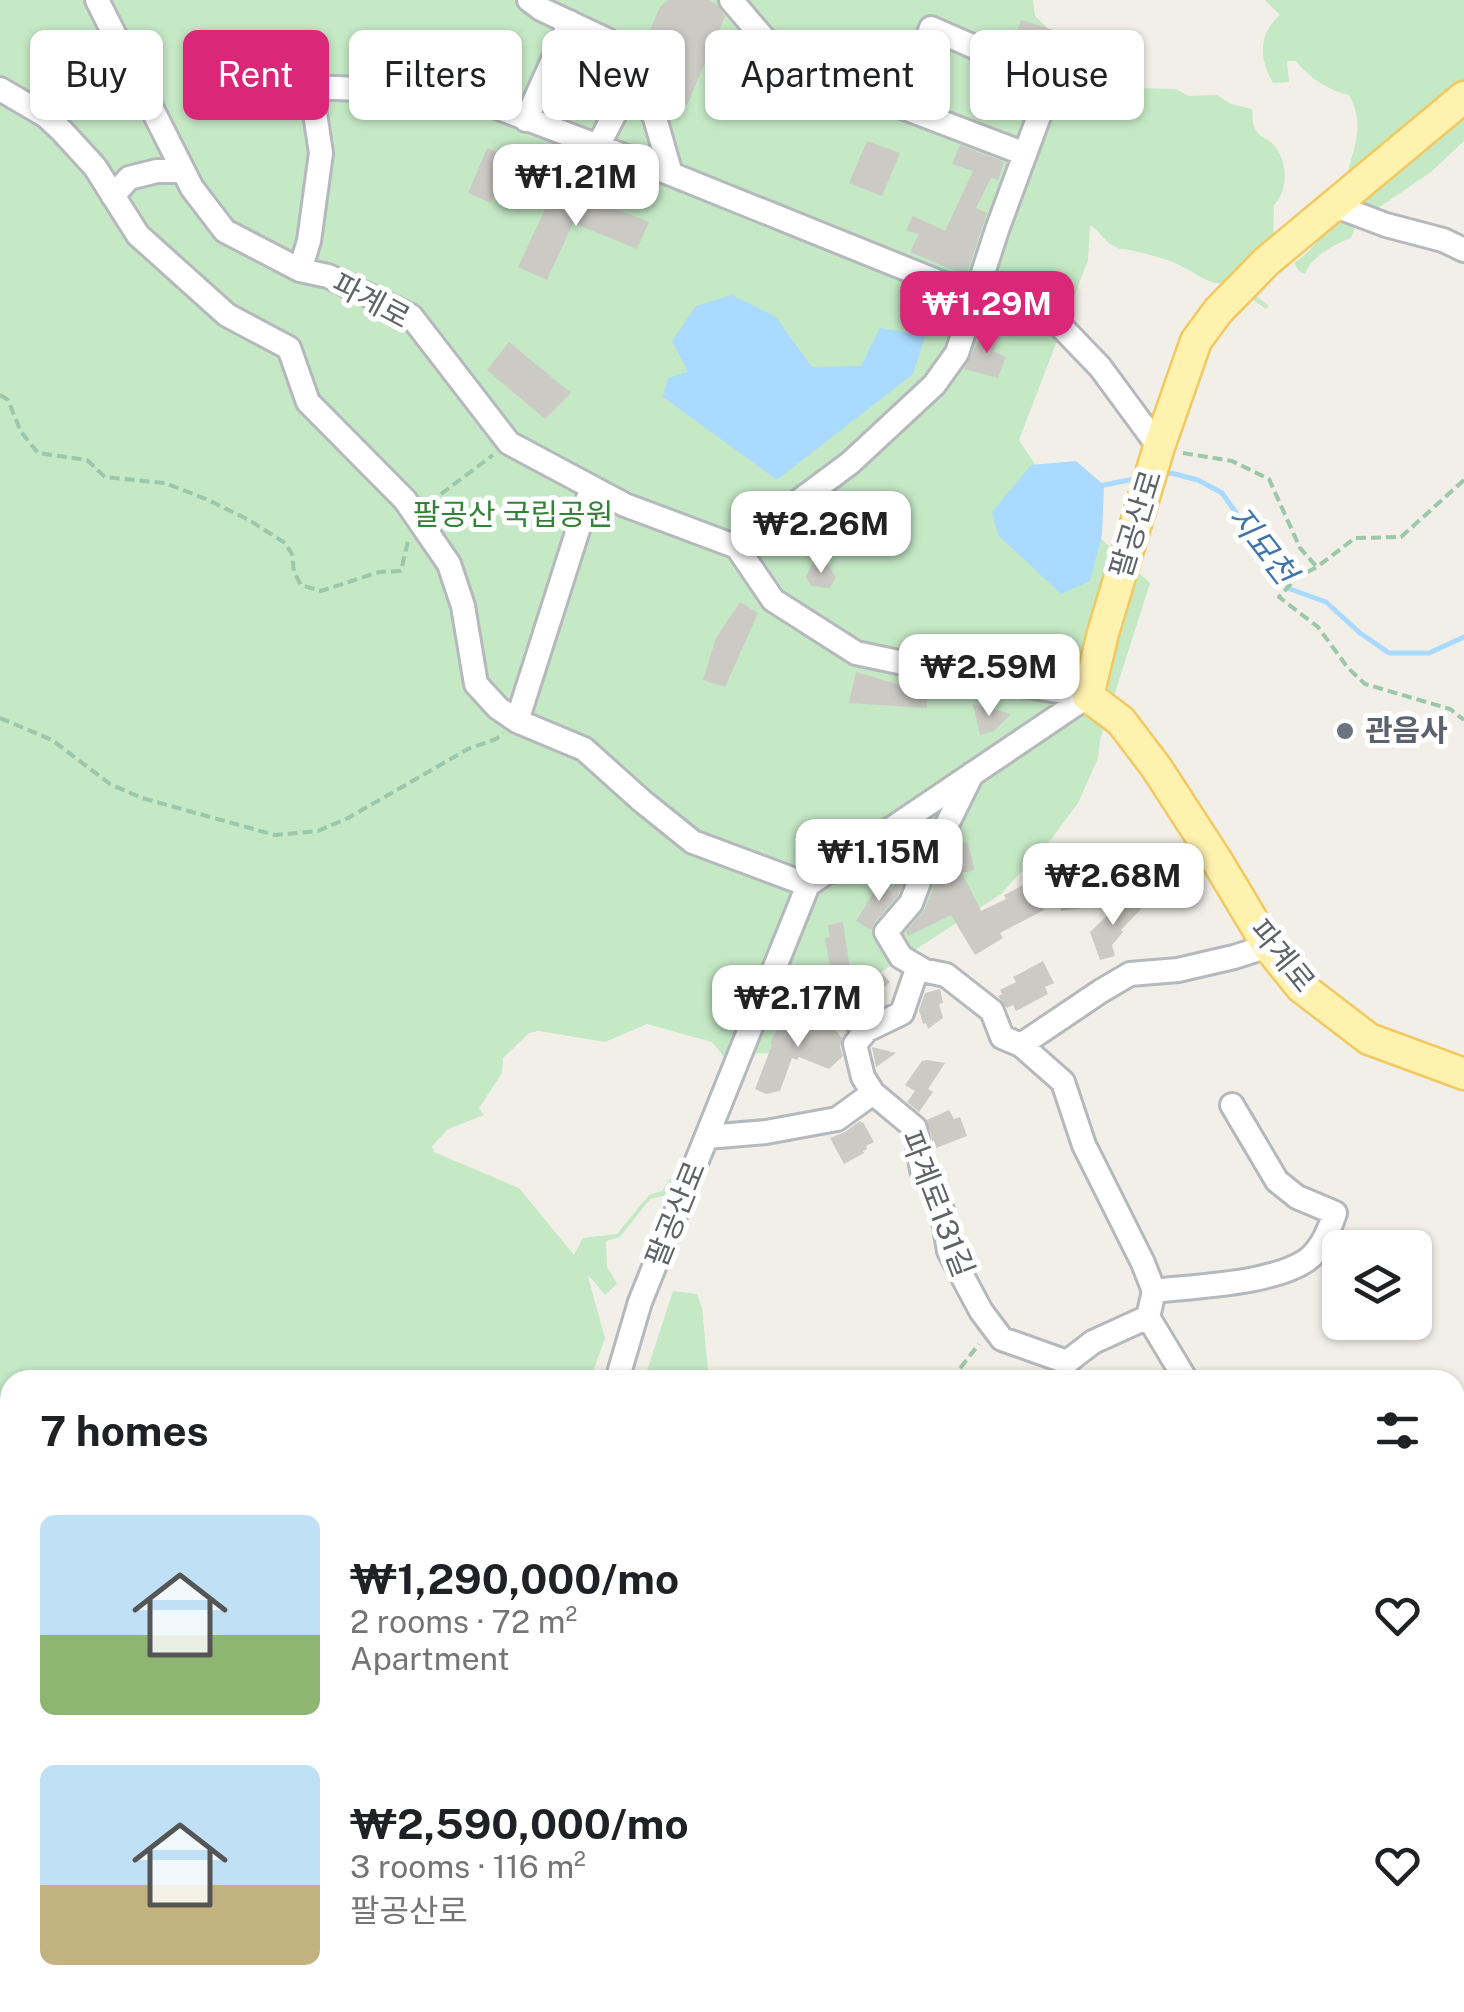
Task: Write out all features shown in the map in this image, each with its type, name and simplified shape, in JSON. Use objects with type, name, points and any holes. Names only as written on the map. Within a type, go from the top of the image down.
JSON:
[{"type":"main road","name":"팔공산로","points":[[1088,696],[1159,447],[1196,341],[1218,311],[1267,261],[1464,97]]},
{"type":"main road","name":"파계로","points":[[1088,696],[1121,721],[1156,767],[1268,946],[1301,987],[1369,1039],[1457,1065]]},
{"type":"street","name":"파계로","points":[[97,0],[192,188],[225,231],[300,270],[328,276],[411,316],[509,443],[626,505],[737,547]]},
{"type":"street","points":[[529,0],[586,30]]},
{"type":"street","points":[[731,0],[757,30]]},
{"type":"street","points":[[526,120],[570,22]]},
{"type":"street","points":[[950,36],[1052,81],[957,353],[934,385],[850,463],[737,547],[772,600],[856,654],[960,676],[1088,696]]},
{"type":"street","points":[[300,270],[309,241],[321,153],[311,87],[430,92],[491,105],[962,291],[980,281],[1022,295],[1048,313],[1100,367],[1159,447]]},
{"type":"street","points":[[0,89],[46,116],[62,131],[95,167],[138,236],[227,316],[289,348],[308,402],[405,500],[449,564],[463,606],[476,684],[498,708],[516,721],[584,749],[693,842],[808,884],[1088,696]]},
{"type":"street","points":[[598,146],[612,120]]},
{"type":"street","points":[[655,120],[672,174]]},
{"type":"street","points":[[939,120],[1025,154]]},
{"type":"street","points":[[112,196],[129,178],[183,171]]},
{"type":"street","points":[[1333,205],[1464,250]]},
{"type":"street","points":[[516,721],[592,489]]},
{"type":"street","points":[[925,970],[901,957],[886,932],[911,902],[974,771]]},
{"type":"street","name":"팔공산로","points":[[619,1370],[640,1302],[808,884]]},
{"type":"street","points":[[1021,1046],[1130,974],[1178,970],[1268,946]]},
{"type":"street","points":[[768,986],[809,1002],[822,1012],[845,1012],[867,1030],[902,1014],[917,969],[946,974],[992,1011],[1002,1038],[1021,1046],[1064,1082],[1084,1145],[1154,1291],[1148,1318],[1180,1370]]},
{"type":"street","name":"파계로131길","points":[[867,1030],[855,1044],[863,1077],[873,1093],[915,1128],[922,1170],[942,1210],[949,1250],[992,1327]]},
{"type":"street","points":[[707,1137],[766,1132],[838,1118],[873,1093]]},
{"type":"street","points":[[1154,1291],[1234,1282],[1280,1272],[1308,1259],[1327,1236],[1334,1213],[1296,1197],[1277,1181],[1232,1105]]},
{"type":"street","points":[[992,1327],[1002,1340],[1067,1362],[1094,1342],[1148,1318]]},
{"type":"path","points":[[0,395],[8,400],[20,432],[38,453],[86,460],[105,477],[165,483],[206,498],[285,543],[301,586],[321,590],[379,572],[400,572],[408,543],[404,527],[415,514],[509,443]]},
{"type":"path","points":[[1159,447],[1232,461],[1269,479],[1300,548],[1316,567]]},
{"type":"path","points":[[1464,480],[1401,538],[1356,538],[1296,578],[1279,597],[1318,628],[1365,684],[1450,710],[1464,720]]},
{"type":"path","points":[[0,718],[52,740],[110,784],[142,798],[275,835],[318,831],[348,818],[468,749],[496,739],[516,721]]},
{"type":"path","points":[[960,1370],[992,1327]]},
{"type":"green space","name":"팔공산 국립공원","points":[[0,0],[1033,0],[1035,16],[1050,30],[970,30],[970,120],[1144,120],[1144,88],[1175,89],[1189,96],[1217,95],[1231,104],[1252,109],[1256,130],[1281,157],[1284,183],[1274,205],[1273,244],[1251,292],[1269,306],[1266,309],[1230,283],[1209,281],[1167,260],[1117,248],[1090,225],[1088,260],[1019,440],[1063,499],[1150,583],[1100,740],[1098,758],[1078,803],[1052,838],[1001,894],[852,991],[831,1007],[789,1053],[726,1059],[712,1042],[647,1024],[605,1042],[539,1031],[529,1033],[503,1058],[502,1073],[479,1108],[484,1115],[448,1129],[432,1146],[434,1152],[519,1188],[574,1255],[583,1238],[617,1234],[649,1195],[662,1191],[689,1161],[666,1195],[650,1199],[620,1237],[606,1241],[607,1267],[617,1284],[605,1295],[588,1277],[605,1338],[594,1370],[0,1370]]},
{"type":"green space","points":[[1265,0],[1464,0],[1464,141],[1431,172],[1356,223],[1351,238],[1324,252],[1305,274],[1294,263],[1324,234],[1336,210],[1356,142],[1356,115],[1349,95],[1320,82],[1296,61],[1287,61],[1289,82],[1273,83],[1263,47],[1268,30],[1280,15]]},
{"type":"green space","points":[[673,1291],[697,1294],[708,1370],[647,1370]]},
{"type":"water","points":[[732,295],[775,316],[812,367],[861,366],[880,328],[925,336],[913,374],[777,480],[663,397],[668,378],[688,372],[672,341],[696,306]]},
{"type":"water","points":[[1076,461],[1104,485],[1102,535],[1090,581],[1061,594],[998,535],[992,512],[1031,465]]},
{"type":"building","points":[[668,0],[710,0],[725,16],[719,30],[705,30],[705,63],[687,105],[685,30],[650,30],[660,7]]},
{"type":"building","points":[[1021,20],[1054,30],[1017,30]]},
{"type":"building","points":[[867,141],[900,153],[882,196],[849,183]]},
{"type":"building","points":[[960,145],[1004,162],[998,180],[991,178],[976,208],[987,213],[968,270],[962,274],[910,252],[919,234],[906,231],[913,216],[945,231],[973,171],[952,164]]},
{"type":"building","points":[[487,148],[510,158],[491,203],[468,193]]},
{"type":"building","points":[[556,186],[649,222],[637,249],[573,223],[547,280],[518,267]]},
{"type":"building","points":[[984,329],[1002,334],[993,351],[1006,357],[998,378],[964,369]]},
{"type":"building","points":[[509,342],[571,393],[545,419],[487,370]]},
{"type":"building","points":[[812,564],[827,564],[836,577],[830,588],[811,586],[806,577]]},
{"type":"building","points":[[740,602],[758,613],[725,687],[703,680],[716,638]]},
{"type":"building","points":[[856,672],[928,693],[927,708],[849,703]]},
{"type":"building","points":[[973,704],[1011,714],[994,731],[980,735]]},
{"type":"building","points":[[967,842],[975,870],[962,873],[981,911],[1023,885],[1033,888],[1044,910],[1000,933],[1003,938],[975,955],[951,915],[908,936],[906,932],[925,909],[953,847]]},
{"type":"building","points":[[1078,876],[1087,884],[1090,907],[1061,911],[1056,879]]},
{"type":"building","points":[[899,877],[904,880],[898,895],[871,930],[856,921],[879,884],[891,891]]},
{"type":"building","points":[[1128,896],[1141,909],[1112,945],[1115,956],[1100,960],[1090,932]]},
{"type":"building","points":[[843,922],[850,970],[864,984],[879,971],[890,982],[862,1007],[832,985],[823,994],[802,983],[817,969],[830,968],[825,938],[830,937],[828,925]]},
{"type":"building","points":[[1043,961],[1054,983],[1045,987],[1048,994],[1016,1011],[1013,1005],[1007,1008],[998,996],[1002,994],[1000,990],[1016,982],[1013,977]]},
{"type":"building","points":[[940,989],[943,1018],[928,1029],[919,1010],[925,993]]},
{"type":"building","points":[[788,1010],[835,1030],[842,1038],[843,1056],[829,1069],[792,1058],[780,1091],[766,1094],[755,1089],[770,1044]]},
{"type":"building","points":[[872,1047],[896,1053],[876,1067]]},
{"type":"building","points":[[922,1061],[945,1063],[919,1112],[907,1102],[915,1091],[905,1085]]},
{"type":"building","points":[[949,1110],[954,1119],[960,1117],[967,1136],[936,1148],[927,1120]]},
{"type":"building","points":[[860,1121],[874,1142],[844,1164],[830,1138]]},
{"type":"waterway","name":"지묘천","points":[[1161,475],[1171,473],[1198,480],[1222,493],[1290,589],[1326,602],[1389,653],[1429,653],[1464,637]]},
{"type":"waterway","name":"지묘천","points":[[1104,485],[1140,478]]},
{"type":"place","name":"관음사","points":[[1345,731]]}]
